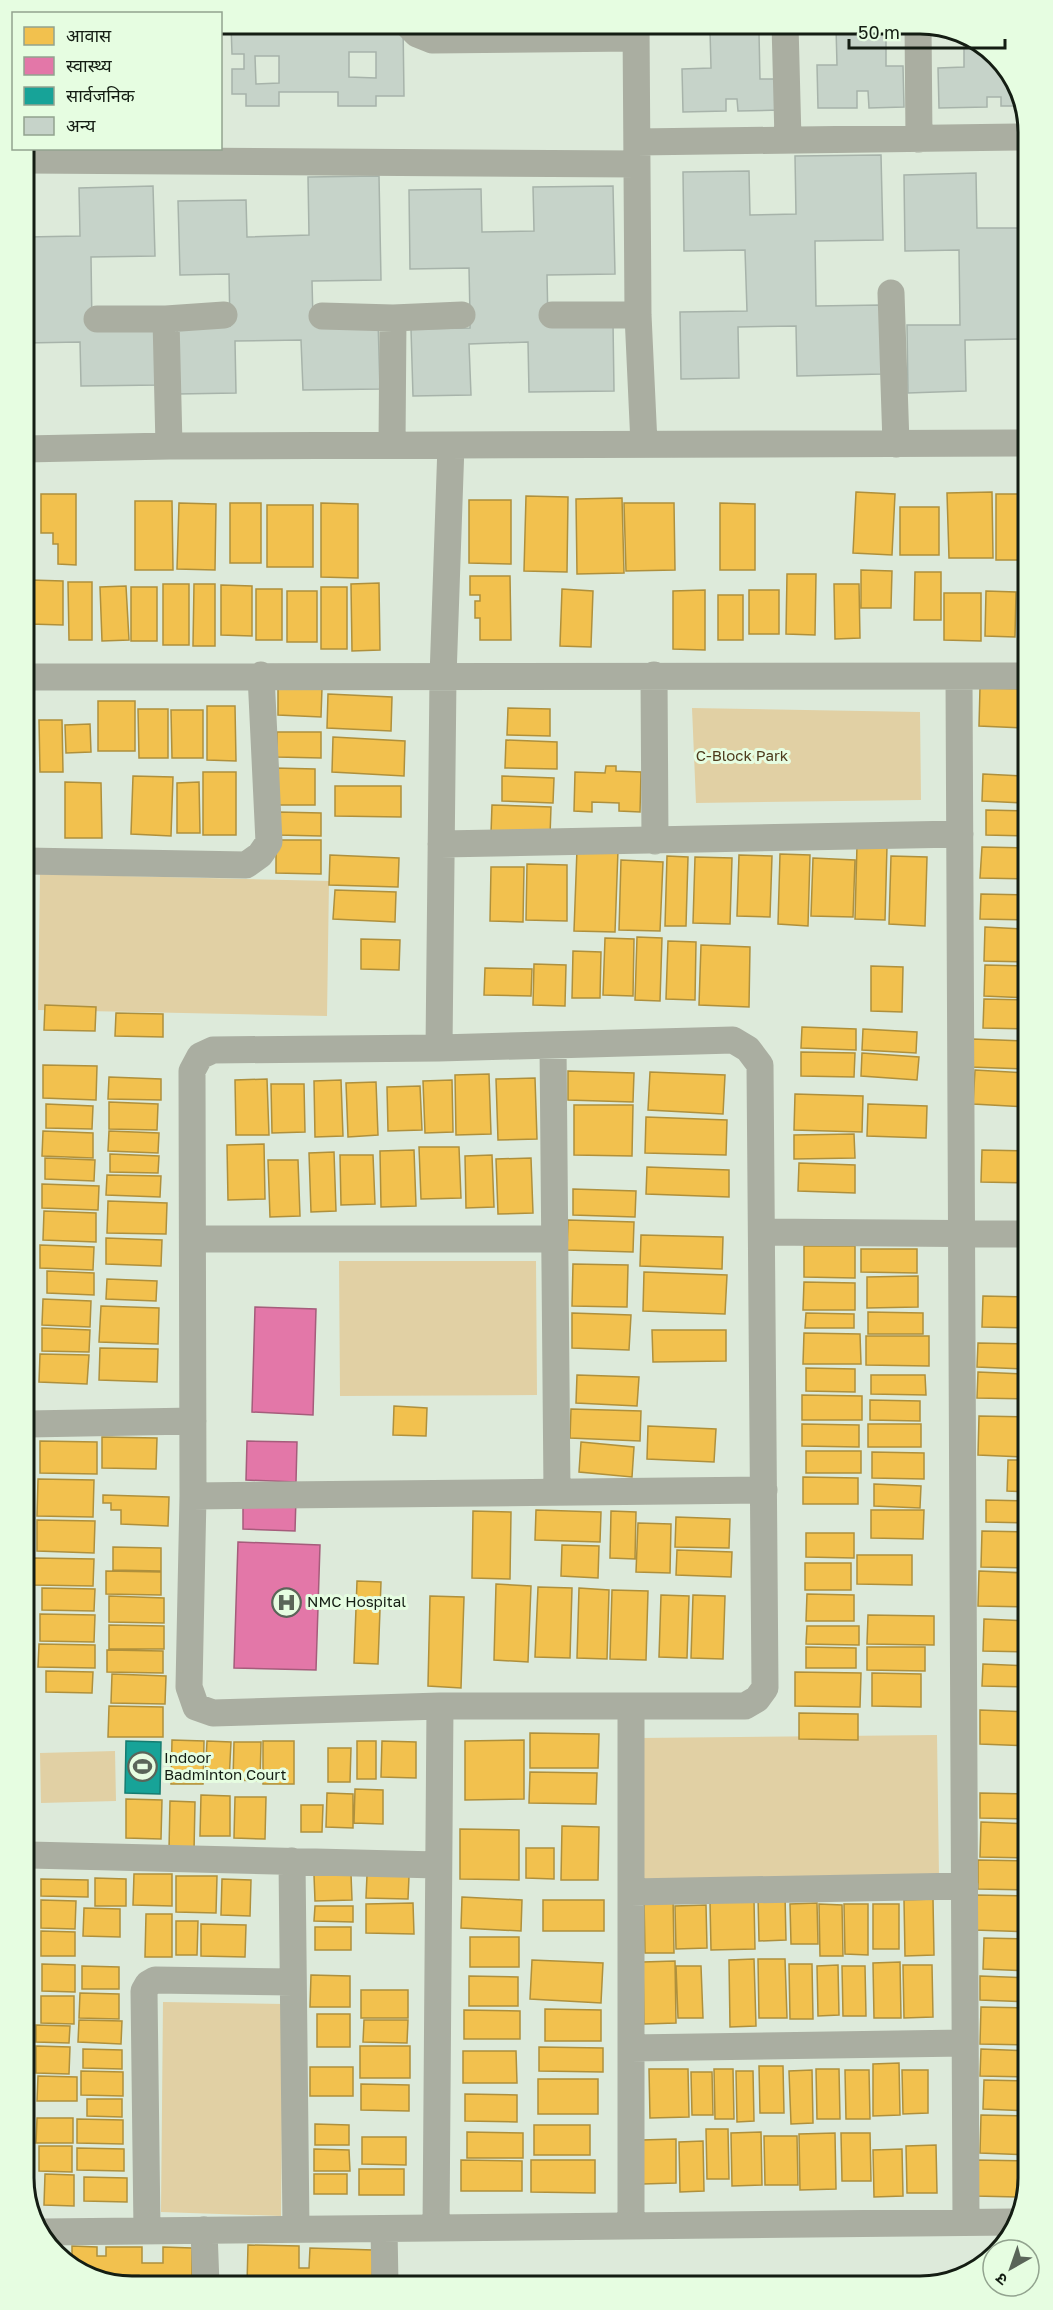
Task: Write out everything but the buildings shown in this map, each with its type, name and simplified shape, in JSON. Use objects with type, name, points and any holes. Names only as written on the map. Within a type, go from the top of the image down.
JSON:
[{"type":"street","points":[[418,34],[432,40],[556,35]]},
{"type":"street","points":[[636,35],[639,315],[644,444]]},
{"type":"street","points":[[785,35],[788,140]]},
{"type":"street","points":[[918,35],[919,139]]},
{"type":"street","points":[[35,160],[637,153],[788,140],[1018,137]]},
{"type":"street","points":[[891,293],[896,444]]},
{"type":"street","points":[[97,319],[166,319],[224,315]]},
{"type":"street","points":[[322,316],[393,318],[462,315]]},
{"type":"street","points":[[552,315],[639,315]]},
{"type":"street","points":[[392,445],[393,318]]},
{"type":"street","points":[[166,319],[169,446]]},
{"type":"street","points":[[35,449],[169,446],[1018,443]]},
{"type":"street","points":[[439,1048],[443,677],[451,445]]},
{"type":"street","points":[[35,861],[246,865],[260,855],[269,842],[261,675]]},
{"type":"street","points":[[654,675],[655,841]]},
{"type":"street","points":[[35,677],[1018,676]]},
{"type":"street","points":[[959,677],[966,2222]]},
{"type":"street","points":[[441,844],[960,834]]},
{"type":"street","points":[[733,1040],[748,1049],[760,1065],[765,1688],[757,1699],[745,1706],[440,1706],[213,1713],[196,1707],[189,1687],[194,1496],[192,1071],[200,1056],[213,1050],[439,1048],[733,1040]]},
{"type":"street","points":[[553,1045],[557,1492]]},
{"type":"street","points":[[762,1232],[1018,1234]]},
{"type":"street","points":[[194,1239],[555,1239]]},
{"type":"street","points":[[34,1424],[194,1421]]},
{"type":"street","points":[[194,1496],[764,1490]]},
{"type":"street","points":[[436,2228],[440,1706]]},
{"type":"street","points":[[631,1706],[631,2226]]},
{"type":"street","points":[[34,1855],[438,1865]]},
{"type":"street","points":[[292,1861],[296,2229]]},
{"type":"street","points":[[631,1892],[965,1887]]},
{"type":"street","points":[[147,2231],[144,1991],[148,1984],[155,1980],[293,1982]]},
{"type":"street","points":[[631,2048],[965,2043]]},
{"type":"street","points":[[52,2232],[1007,2222]]},
{"type":"street","points":[[384,2229],[385,2275]]},
{"type":"street","points":[[204,2230],[206,2275]]},
{"type":"green space","name":"C-Block Park","points":[[692,708],[920,712],[921,800],[696,803]]},
{"type":"green space","points":[[40,874],[329,881],[327,1016],[38,1010]]},
{"type":"green space","points":[[339,1261],[536,1261],[537,1395],[340,1396]]},
{"type":"green space","points":[[937,1735],[939,1876],[642,1879],[640,1738]]},
{"type":"green space","points":[[115,1751],[116,1801],[41,1803],[40,1753]]},
{"type":"green space","points":[[163,2002],[283,2004],[281,2216],[161,2212]]},
{"type":"place","name":"NMC Hospital","points":[[286,1602]]},
{"type":"place","name":"Indoor Badminton Court","points":[[143,1767]]}]
